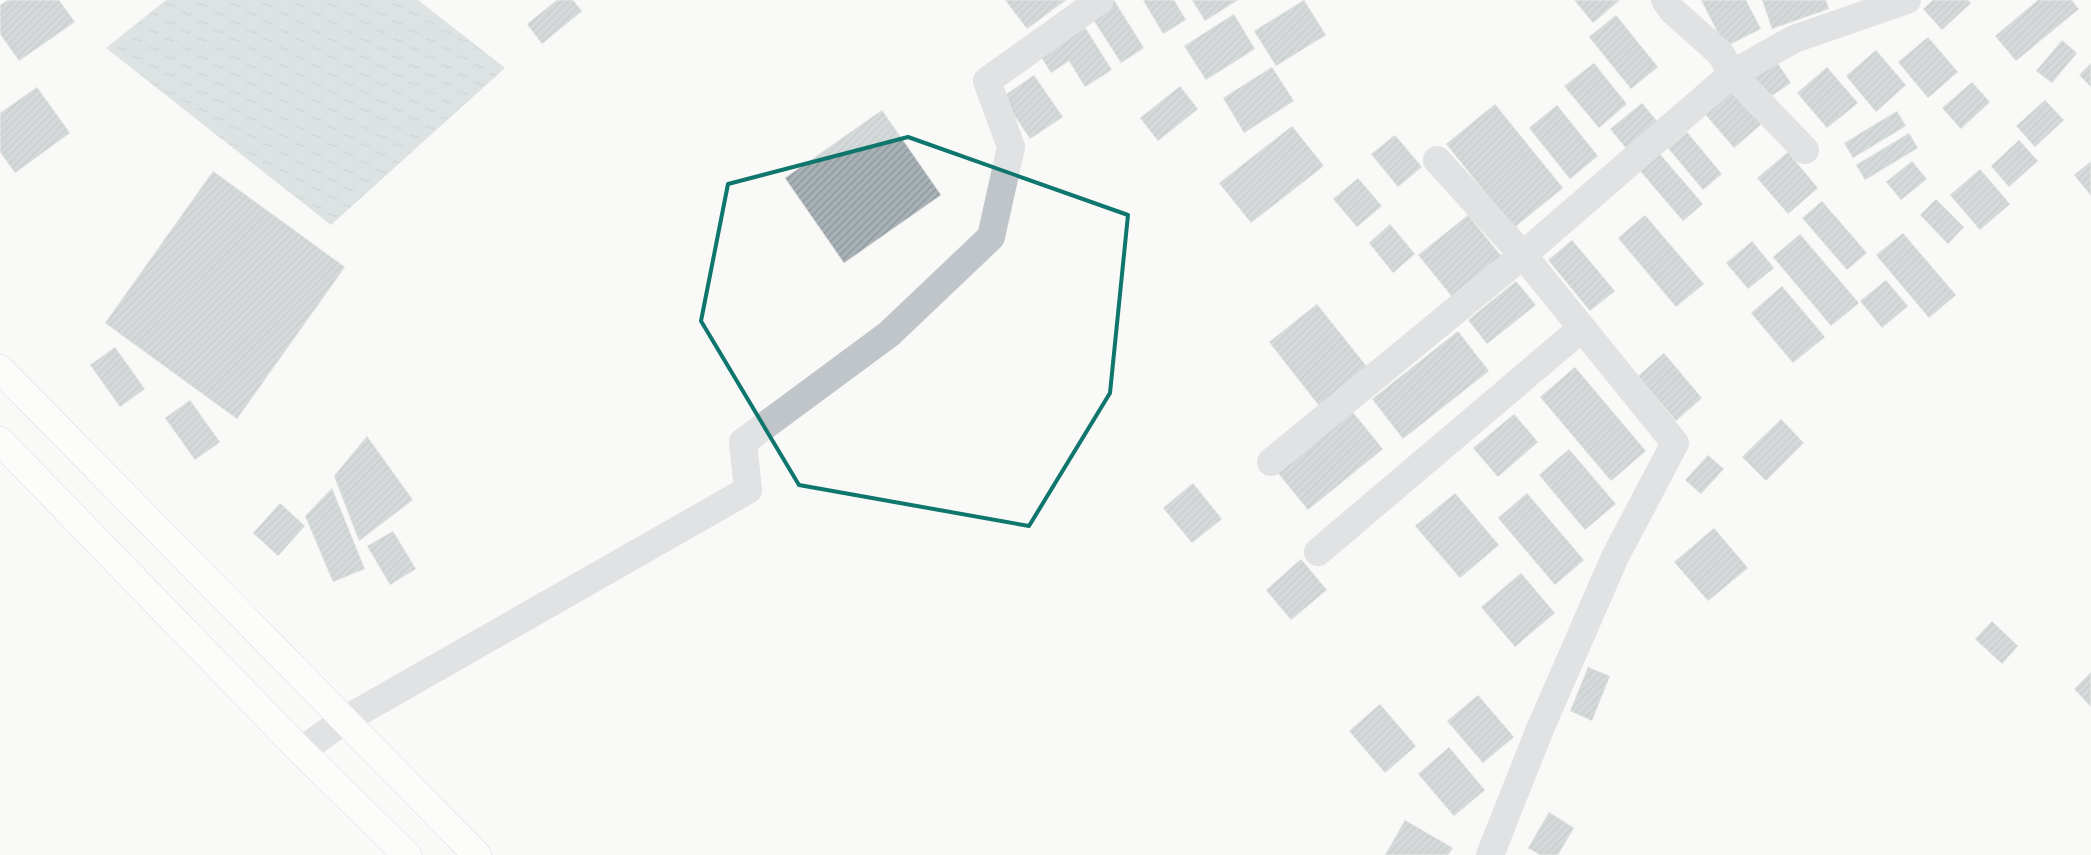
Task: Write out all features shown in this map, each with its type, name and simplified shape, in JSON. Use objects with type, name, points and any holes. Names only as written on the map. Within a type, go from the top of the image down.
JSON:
[{"type":"main road","points":[[0,369],[343,721],[477,855]]},
{"type":"main road","points":[[0,441],[301,751],[407,855]]},
{"type":"street","points":[[301,751],[343,721],[748,490],[743,442],[889,334],[991,237],[1011,147],[987,81],[1100,0]]},
{"type":"street","points":[[1665,0],[1672,10],[1721,54],[1732,74],[1805,150]]},
{"type":"street","points":[[1271,462],[1523,255],[1732,74],[1794,40],[1907,0]]},
{"type":"street","points":[[1438,160],[1523,255],[1675,443],[1615,556],[1540,729],[1490,855]]},
{"type":"street","points":[[1318,552],[1582,328]]},
{"type":"highlighted area","points":[[908,137],[1128,215],[1110,393],[1029,526],[799,485],[701,321],[728,184]]},
{"type":"water","points":[[166,0],[418,0],[505,68],[331,225],[106,48]]},
{"type":"building","points":[[8,0],[59,0],[75,22],[19,61],[0,34],[0,5]]},
{"type":"building","points":[[557,0],[573,0],[582,11],[542,44],[527,24]]},
{"type":"building","points":[[1005,0],[1066,0],[1027,29]]},
{"type":"building","points":[[1109,0],[1114,0],[1144,48],[1121,63],[1089,13]]},
{"type":"building","points":[[1143,0],[1174,0],[1186,20],[1163,34]]},
{"type":"building","points":[[1192,0],[1238,0],[1205,21]]},
{"type":"building","points":[[1304,0],[1326,35],[1276,66],[1254,31]]},
{"type":"building","points":[[1574,0],[1620,0],[1593,23]]},
{"type":"building","points":[[1701,0],[1746,0],[1761,29],[1725,47]]},
{"type":"building","points":[[1762,0],[1826,0],[1829,9],[1772,29]]},
{"type":"building","points":[[1933,0],[1968,0],[1971,3],[1942,30],[1923,9]]},
{"type":"building","points":[[2038,0],[2072,0],[2079,9],[2016,61],[1995,36]]},
{"type":"building","points":[[1234,14],[1255,49],[1206,80],[1184,46]]},
{"type":"building","points":[[1616,15],[1658,67],[1631,89],[1589,37]]},
{"type":"building","points":[[1083,24],[1112,70],[1085,87],[1069,61],[1051,73],[1038,52]]},
{"type":"building","points":[[1928,37],[1958,72],[1928,98],[1898,62]]},
{"type":"building","points":[[2062,40],[2077,53],[2052,83],[2036,71]]},
{"type":"building","points":[[1876,50],[1906,85],[1876,112],[1846,76]]},
{"type":"building","points":[[1773,56],[1791,83],[1767,99],[1749,71]]},
{"type":"building","points":[[1594,63],[1627,104],[1599,128],[1564,86]]},
{"type":"building","points":[[2091,63],[2091,87],[2079,75]]},
{"type":"building","points":[[1272,67],[1294,101],[1244,133],[1223,98]]},
{"type":"building","points":[[1827,67],[1858,103],[1827,128],[1797,93]]},
{"type":"building","points":[[1034,75],[1063,117],[1030,139],[1002,97]]},
{"type":"building","points":[[1972,82],[1990,102],[1961,129],[1942,108]]},
{"type":"building","points":[[1180,86],[1198,109],[1158,141],[1140,118]]},
{"type":"building","points":[[37,87],[70,133],[15,173],[0,152],[0,113]]},
{"type":"building","points":[[1735,87],[1764,122],[1734,148],[1704,113]]},
{"type":"building","points":[[2045,100],[2064,120],[2035,147],[2016,126]]},
{"type":"building","points":[[1642,103],[1662,127],[1630,153],[1610,129]]},
{"type":"building","points":[[1495,104],[1563,188],[1514,228],[1446,144]]},
{"type":"building","points":[[1557,105],[1598,156],[1570,179],[1529,128]]},
{"type":"building","points":[[882,110],[941,195],[844,263],[785,178]]},
{"type":"building","points":[[1897,111],[1906,126],[1853,158],[1844,143]]},
{"type":"building","points":[[1292,126],[1324,166],[1251,223],[1219,183]]},
{"type":"building","points":[[1687,132],[1722,174],[1703,190],[1668,148]]},
{"type":"building","points":[[1909,133],[1918,148],[1865,180],[1856,165]]},
{"type":"building","points":[[1395,135],[1422,167],[1398,187],[1371,154]]},
{"type":"building","points":[[2019,140],[2038,161],[2009,187],[1991,166]]},
{"type":"building","points":[[1788,152],[1818,188],[1788,214],[1757,178]]},
{"type":"building","points":[[1660,154],[1703,204],[1683,221],[1640,171]]},
{"type":"building","points":[[1912,161],[1927,179],[1901,200],[1886,182]]},
{"type":"building","points":[[2091,161],[2091,196],[2074,175]]},
{"type":"building","points":[[1980,169],[2010,204],[1980,230],[1950,195]]},
{"type":"building","points":[[213,171],[345,267],[237,419],[105,323]]},
{"type":"building","points":[[1358,178],[1382,206],[1357,227],[1333,199]]},
{"type":"building","points":[[1936,199],[1964,227],[1948,244],[1920,215]]},
{"type":"building","points":[[1822,201],[1867,253],[1847,270],[1802,218]]},
{"type":"building","points":[[1468,215],[1503,258],[1453,298],[1418,255]]},
{"type":"building","points":[[1645,215],[1704,284],[1676,307],[1618,238]]},
{"type":"building","points":[[1390,224],[1415,254],[1393,273],[1369,243]]},
{"type":"building","points":[[1903,233],[1956,295],[1929,318],[1876,255]]},
{"type":"building","points":[[1800,234],[1859,303],[1831,326],[1773,257]]},
{"type":"building","points":[[1572,240],[1615,291],[1590,311],[1548,260]]},
{"type":"building","points":[[1752,241],[1774,268],[1748,289],[1726,263]]},
{"type":"building","points":[[1886,280],[1908,306],[1882,328],[1860,301]]},
{"type":"building","points":[[1516,281],[1536,305],[1487,344],[1468,320]]},
{"type":"building","points":[[1782,286],[1825,337],[1793,363],[1751,313]]},
{"type":"building","points":[[1317,304],[1372,373],[1323,411],[1269,342]]},
{"type":"building","points":[[1458,331],[1489,371],[1403,439],[1372,399]]},
{"type":"building","points":[[115,347],[145,389],[120,407],[90,365]]},
{"type":"building","points":[[1664,353],[1702,398],[1676,421],[1638,376]]},
{"type":"building","points":[[1575,367],[1646,451],[1611,481],[1540,397]]},
{"type":"building","points":[[190,400],[220,442],[195,460],[165,418]]},
{"type":"building","points":[[1352,411],[1383,449],[1308,510],[1277,472]]},
{"type":"building","points":[[1514,414],[1538,442],[1498,477],[1473,448]]},
{"type":"building","points":[[1781,419],[1804,443],[1766,481],[1742,457]]},
{"type":"building","points":[[367,436],[413,500],[359,541],[334,476]]},
{"type":"building","points":[[1569,449],[1616,504],[1585,530],[1539,475]]},
{"type":"building","points":[[1708,455],[1724,469],[1701,494],[1685,480]]},
{"type":"building","points":[[1193,483],[1222,519],[1192,543],[1163,508]]},
{"type":"building","points":[[332,488],[365,569],[333,582],[305,516]]},
{"type":"building","points":[[1455,493],[1499,545],[1460,578],[1415,526]]},
{"type":"building","points":[[1527,493],[1584,560],[1555,585],[1498,518]]},
{"type":"building","points":[[280,503],[305,526],[278,556],[253,533]]},
{"type":"building","points":[[1714,528],[1748,568],[1708,601],[1674,562]]},
{"type":"building","points":[[393,531],[416,569],[390,585],[367,546]]},
{"type":"building","points":[[1301,559],[1327,590],[1291,620],[1266,590]]},
{"type":"building","points":[[1521,573],[1555,613],[1515,647],[1481,607]]},
{"type":"building","points":[[1992,621],[2018,646],[2002,664],[1975,639]]},
{"type":"building","points":[[1588,667],[1610,676],[1592,721],[1570,711]]},
{"type":"building","points":[[2091,672],[2091,707],[2074,689]]},
{"type":"building","points":[[1478,695],[1514,737],[1483,763],[1447,721]]},
{"type":"building","points":[[1380,704],[1416,746],[1385,773],[1349,731]]},
{"type":"building","points":[[1449,747],[1485,790],[1454,816],[1418,774]]},
{"type":"building","points":[[1549,812],[1574,828],[1558,855],[1540,855],[1528,848]]},
{"type":"building","points":[[1405,820],[1453,848],[1448,855],[1385,855]]}]
